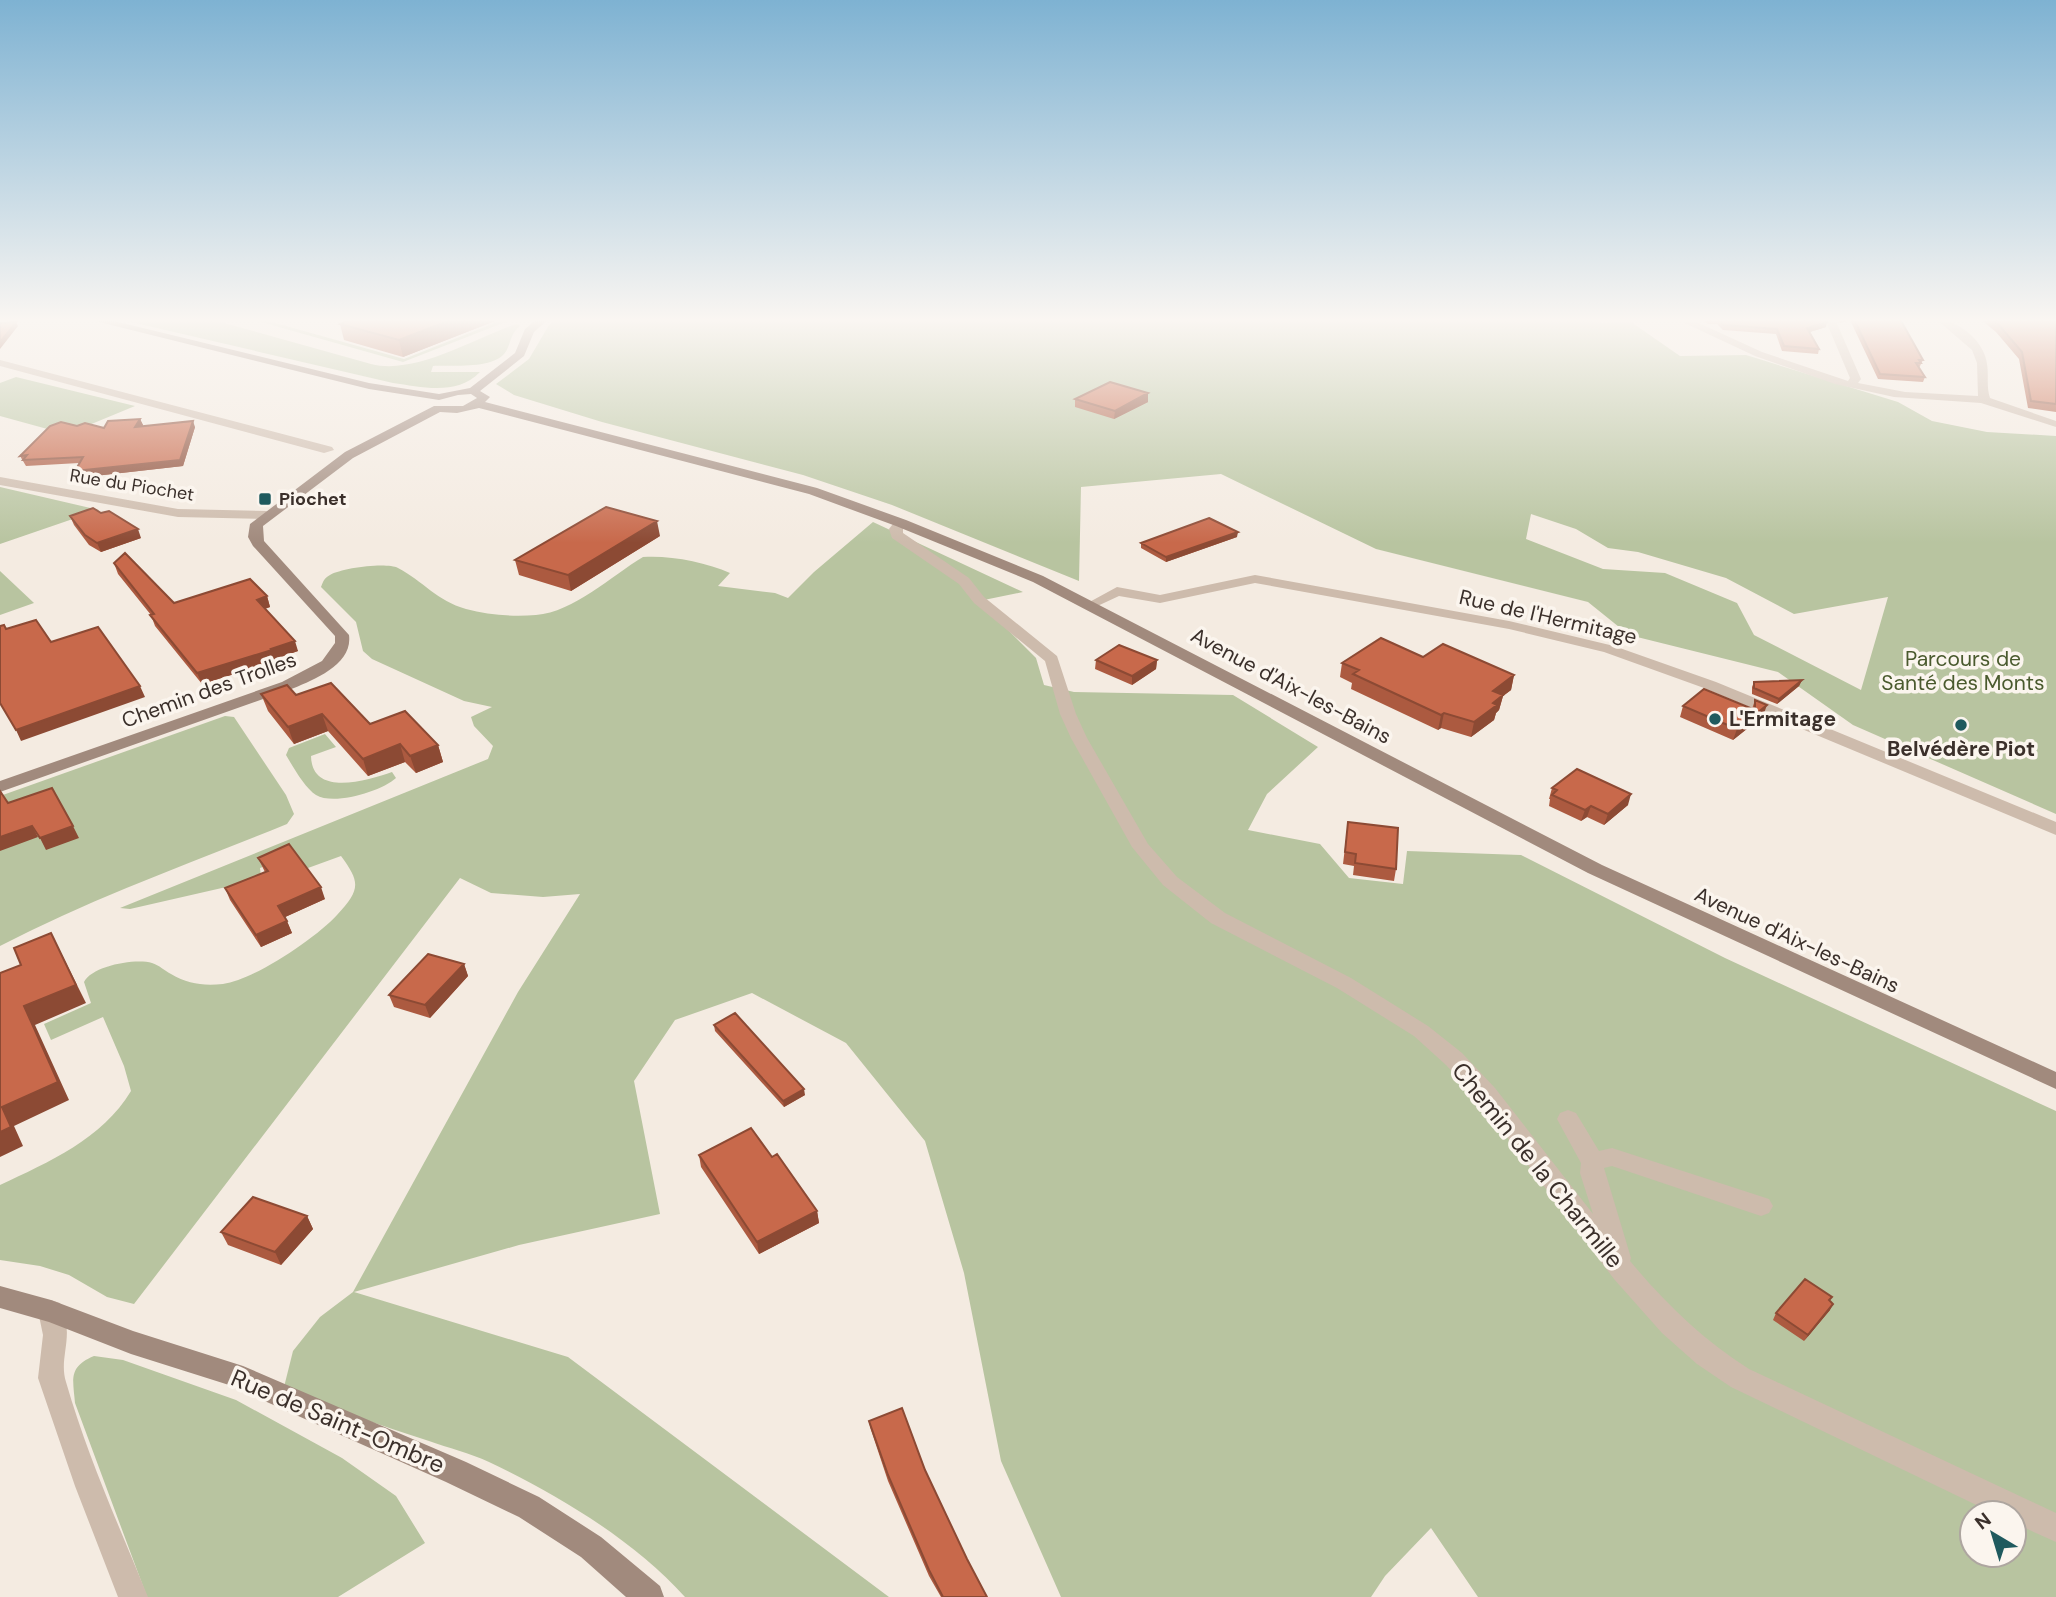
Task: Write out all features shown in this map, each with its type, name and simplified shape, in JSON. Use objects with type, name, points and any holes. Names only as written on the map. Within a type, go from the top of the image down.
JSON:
[{"type":"main road","name":"Avenue d'Aix-les-Bains","points":[[401,394],[438,402],[457,410],[475,398]]},
{"type":"main road","name":"Avenue d'Aix-les-Bains","points":[[438,402],[454,394]]},
{"type":"main road","name":"Avenue d'Aix-les-Bains","points":[[462,394],[757,475],[901,523],[1038,579],[1595,869],[2056,1081]]},
{"type":"main road","points":[[475,398],[480,394]]},
{"type":"main road","points":[[266,515],[349,455],[438,402]]},
{"type":"main road","name":"Chemin des Trolles","points":[[0,787],[288,685],[318,671],[331,661],[344,643],[342,635],[258,543],[255,530],[266,515]]},
{"type":"main road","name":"Rue de Saint-Ombre","points":[[0,1297],[51,1311],[131,1342],[234,1376],[529,1507],[591,1547],[649,1597]]},
{"type":"street","points":[[115,394],[328,450]]},
{"type":"street","points":[[1894,394],[1985,401],[2056,424]]},
{"type":"street","points":[[1982,394],[1985,401]]},
{"type":"street","name":"Rue du Piochet","points":[[0,481],[178,513],[266,515]]},
{"type":"street","name":"Chemin de la Charmille","points":[[901,523],[896,529],[897,535],[964,581],[979,600],[1052,659],[1068,714],[1079,738],[1141,847],[1170,881],[1218,918],[1344,983],[1430,1038],[1487,1094],[1623,1271],[1671,1325],[1706,1356],[1740,1378],[2056,1528]]},
{"type":"street","name":"Rue de l'Hermitage","points":[[1091,605],[1118,591],[1160,599],[1255,579],[1509,625],[1609,649],[1710,685],[2056,829]]},
{"type":"street","points":[[1568,1119],[1593,1162],[1592,1173],[1623,1271]]},
{"type":"street","points":[[1593,1162],[1612,1157],[1761,1206]]},
{"type":"street","points":[[51,1311],[56,1335],[51,1378],[89,1486],[133,1597]]},
{"type":"green space","points":[[0,394],[84,394],[135,406],[77,430],[51,430],[0,416]]},
{"type":"green space","name":"Parcours de Santé des Monts","points":[[512,394],[1871,394],[1898,402],[1932,421],[1987,432],[2056,436],[2056,814],[1853,725],[1778,672],[1629,635],[1588,602],[1376,549],[1221,474],[1081,487],[1079,581],[892,505],[803,475],[602,422]],"holes":[[[1531,514],[1576,529],[1608,548],[1638,552],[1726,578],[1794,614],[1888,597],[1861,690],[1754,635],[1737,603],[1665,573],[1603,569],[1526,539]]]},
{"type":"green space","points":[[0,487],[99,510],[0,544]]},
{"type":"green space","points":[[873,522],[1023,592],[979,601],[1036,658],[1044,685],[1074,692],[1233,695],[1318,747],[1267,794],[1248,830],[1320,844],[1349,878],[1403,884],[1407,851],[1521,855],[1725,958],[2056,1111],[2056,1597],[1478,1597],[1431,1528],[1385,1576],[1371,1597],[1061,1597],[1001,1461],[964,1273],[925,1141],[846,1043],[752,993],[675,1020],[634,1081],[660,1214],[519,1245],[354,1292],[568,1357],[889,1597],[685,1597],[643,1557],[594,1520],[515,1475],[474,1456],[356,1416],[284,1387],[293,1351],[320,1317],[353,1292],[518,992],[580,894],[543,897],[491,893],[460,878],[134,1304],[107,1297],[69,1275],[40,1266],[0,1260],[0,1185],[55,1158],[90,1136],[119,1108],[131,1091],[124,1066],[103,1017],[51,1040],[44,1024],[91,1003],[84,982],[96,972],[115,965],[152,963],[183,980],[202,984],[223,984],[251,975],[300,946],[337,915],[354,892],[355,880],[341,856],[308,868],[296,855],[260,868],[261,876],[235,885],[130,909],[120,908],[488,759],[493,746],[474,726],[471,717],[492,707],[464,701],[372,659],[363,651],[356,622],[321,587],[326,577],[354,568],[392,566],[407,573],[438,596],[466,609],[518,616],[536,615],[564,607],[592,592],[643,557],[676,558],[730,573],[718,586],[775,593],[788,598]]},
{"type":"green space","points":[[0,571],[34,603],[0,615]]},
{"type":"green space","points":[[225,716],[234,717],[286,795],[294,814],[287,824],[106,897],[0,946],[0,796]]},
{"type":"green space","points":[[325,734],[336,747],[311,756],[314,769],[321,777],[331,782],[343,783],[392,772],[396,778],[380,788],[358,796],[334,799],[316,795],[286,755],[289,748]]},
{"type":"green space","points":[[94,1356],[123,1360],[236,1400],[342,1458],[396,1496],[425,1543],[338,1597],[147,1597],[75,1403],[73,1380],[76,1369]]},
{"type":"building","points":[[1086,394],[1147,394],[1115,411],[1075,399]]},
{"type":"building","points":[[2030,394],[2056,394],[2056,404],[2031,401]]},
{"type":"building","points":[[140,419],[135,427],[193,421],[180,460],[75,471],[83,457],[23,460],[27,455],[20,456],[50,426],[61,422],[77,426],[85,423],[104,428],[108,421]]},
{"type":"building","points":[[606,507],[657,521],[568,575],[515,560]]},
{"type":"building","points":[[93,508],[101,513],[109,511],[138,529],[97,543],[85,535],[70,516]]},
{"type":"building","points":[[1209,518],[1238,532],[1166,557],[1141,543]]},
{"type":"building","points":[[125,553],[174,603],[250,579],[267,596],[257,600],[295,641],[197,673],[150,615],[154,614],[114,563]]},
{"type":"building","points":[[36,620],[51,642],[98,627],[140,686],[16,730],[0,703],[0,626],[4,625],[6,629]]},
{"type":"building","points":[[1381,638],[1423,657],[1443,644],[1514,675],[1493,691],[1503,695],[1493,703],[1497,705],[1474,722],[1444,713],[1441,715],[1353,674],[1359,670],[1342,663]]},
{"type":"building","points":[[1119,645],[1157,660],[1132,676],[1096,660]]},
{"type":"building","points":[[1802,680],[1779,699],[1754,688],[1754,682]]},
{"type":"building","points":[[331,683],[370,724],[405,711],[438,745],[410,756],[400,744],[363,759],[322,714],[288,727],[261,694],[287,685],[296,695]]},
{"type":"building","points":[[1704,689],[1755,710],[1755,700],[1767,705],[1737,729],[1683,706]]},
{"type":"building","points":[[1577,769],[1631,794],[1608,814],[1591,806],[1585,810],[1552,795],[1557,790],[1552,788]]},
{"type":"building","points":[[52,788],[73,826],[40,838],[32,826],[0,837],[0,791],[8,803]]},
{"type":"building","points":[[1348,822],[1398,828],[1396,869],[1355,863],[1356,854],[1345,852]]},
{"type":"building","points":[[289,844],[321,887],[278,906],[287,921],[256,935],[225,888],[268,871],[258,858]]},
{"type":"building","points":[[51,933],[76,985],[24,1006],[58,1082],[2,1107],[11,1127],[0,1132],[0,973],[21,965],[14,948]]},
{"type":"building","points":[[428,954],[464,964],[425,1005],[389,995]]},
{"type":"building","points":[[735,1013],[804,1089],[783,1101],[714,1025]]},
{"type":"building","points":[[751,1128],[772,1157],[777,1154],[817,1211],[757,1242],[699,1155]]},
{"type":"building","points":[[253,1197],[307,1216],[275,1252],[221,1232]]},
{"type":"building","points":[[1805,1279],[1832,1297],[1829,1300],[1833,1304],[1808,1335],[1776,1313]]},
{"type":"building","points":[[902,1408],[925,1470],[987,1597],[943,1597],[929,1570],[888,1475],[869,1421]]},
{"type":"place","name":"Piochet","points":[[265,499]]},
{"type":"place","name":"L'Ermitage","points":[[1715,719]]},
{"type":"place","name":"Belvédère Piot","points":[[1961,725]]}]
